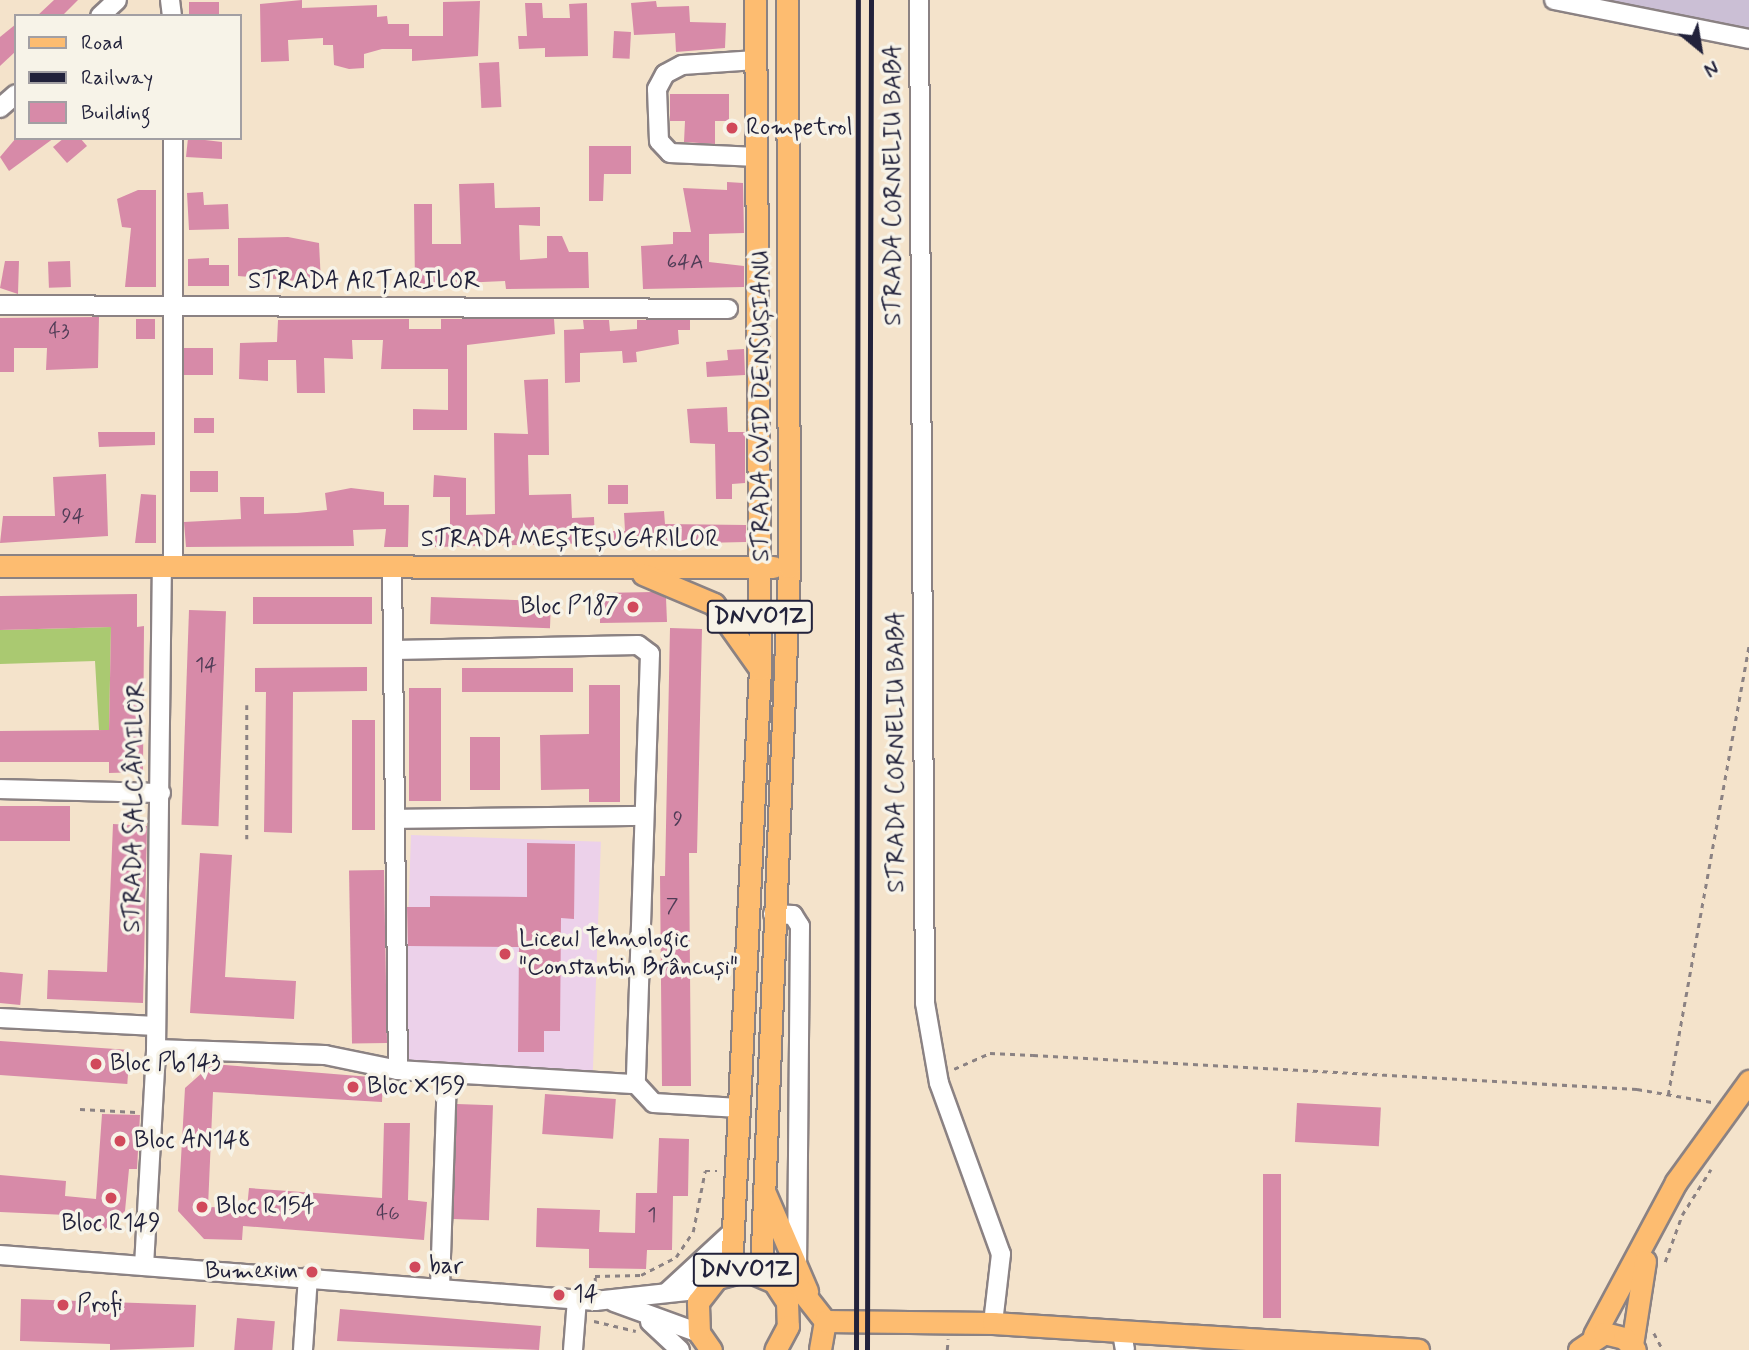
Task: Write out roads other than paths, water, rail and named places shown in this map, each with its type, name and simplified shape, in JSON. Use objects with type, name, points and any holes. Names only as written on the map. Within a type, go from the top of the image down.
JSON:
[{"type":"main road","name":"STRADA OVID DENSUȘIANU","points":[[731,1272],[730,1234],[739,1108],[760,669],[755,0]]},
{"type":"main road","name":"STRADA OVID DENSUȘIANU","points":[[763,1274],[760,1182],[789,567],[787,0]]},
{"type":"main road","name":"STRADA MEȘTEȘUGARILOR","points":[[0,566],[392,566],[631,570],[789,567]]},
{"type":"main road","points":[[631,570],[713,604],[760,669]]},
{"type":"main road","points":[[1581,1346],[1729,1105],[1749,1081]]},
{"type":"main road","points":[[760,1182],[807,1291],[820,1339],[993,1323],[1124,1341],[1418,1350]]},
{"type":"main road","points":[[1581,1346],[1615,1334],[1633,1347],[1653,1225]]},
{"type":"main road","name":"DNVO1Z","points":[[705,1341],[697,1310],[705,1289],[731,1272],[763,1274],[782,1292],[789,1315],[775,1350]]},
{"type":"main road","points":[[763,1274],[785,1277],[807,1291]]},
{"type":"street","points":[[102,14],[117,0]]},
{"type":"street","name":"STRADA CORNELIU BABA","points":[[919,0],[925,1003],[939,1083],[994,1222],[1001,1254],[993,1323]]},
{"type":"street","points":[[1554,0],[1749,39]]},
{"type":"street","points":[[756,60],[682,65],[664,74],[657,89],[659,141],[670,153],[757,157]]},
{"type":"street","points":[[0,108],[14,96]]},
{"type":"street","name":"STRADA SALCÂMILOR","points":[[144,1265],[156,1049],[160,793],[174,306],[173,140]]},
{"type":"street","name":"STRADA ARȚARILOR","points":[[0,305],[728,309]]},
{"type":"street","name":"STRADA MEȘTEȘUGARILOR","points":[[392,566],[395,819]]},
{"type":"street","points":[[394,650],[645,649],[652,664],[642,816],[636,1083],[654,1103],[739,1108]]},
{"type":"street","points":[[0,789],[160,793]]},
{"type":"street","points":[[398,1070],[395,819],[642,816]]},
{"type":"street","points":[[773,914],[790,914],[799,922],[797,1268]]},
{"type":"street","points":[[768,1017],[797,1017]]},
{"type":"street","points":[[0,1018],[156,1026]]},
{"type":"street","points":[[156,1049],[325,1055],[398,1070],[636,1083]]},
{"type":"street","points":[[440,1287],[447,1074]]},
{"type":"street","points":[[763,1115],[796,1118]]},
{"type":"street","points":[[658,1298],[704,1264],[730,1234]]},
{"type":"street","points":[[0,1255],[614,1302],[658,1298],[705,1289]]},
{"type":"street","points":[[303,1350],[308,1277]]},
{"type":"street","points":[[573,1350],[586,1300]]},
{"type":"street","points":[[614,1302],[680,1350]]},
{"type":"street","points":[[647,1326],[705,1341]]},
{"type":"railway","points":[[856,1350],[858,0]]},
{"type":"railway","points":[[867,1350],[871,0]]},
{"type":"place","name":"Rompetrol","points":[[732,128]]},
{"type":"place","name":"Bloc P187","points":[[633,607]]},
{"type":"place","name":"Liceul Tehnologic \"Constantin Brâncuși\"","points":[[505,954]]},
{"type":"place","name":"Bloc Pb143","points":[[96,1064]]},
{"type":"place","name":"Bloc X159","points":[[353,1087]]},
{"type":"place","name":"Bloc AN148","points":[[120,1141]]},
{"type":"place","name":"Bloc R149","points":[[111,1198]]},
{"type":"place","name":"Bloc R154","points":[[202,1207]]},
{"type":"place","name":"bar","points":[[415,1267]]},
{"type":"place","name":"Bumexim","points":[[312,1272]]},
{"type":"place","name":"14","points":[[559,1295]]},
{"type":"place","name":"Profi","points":[[63,1305]]}]
